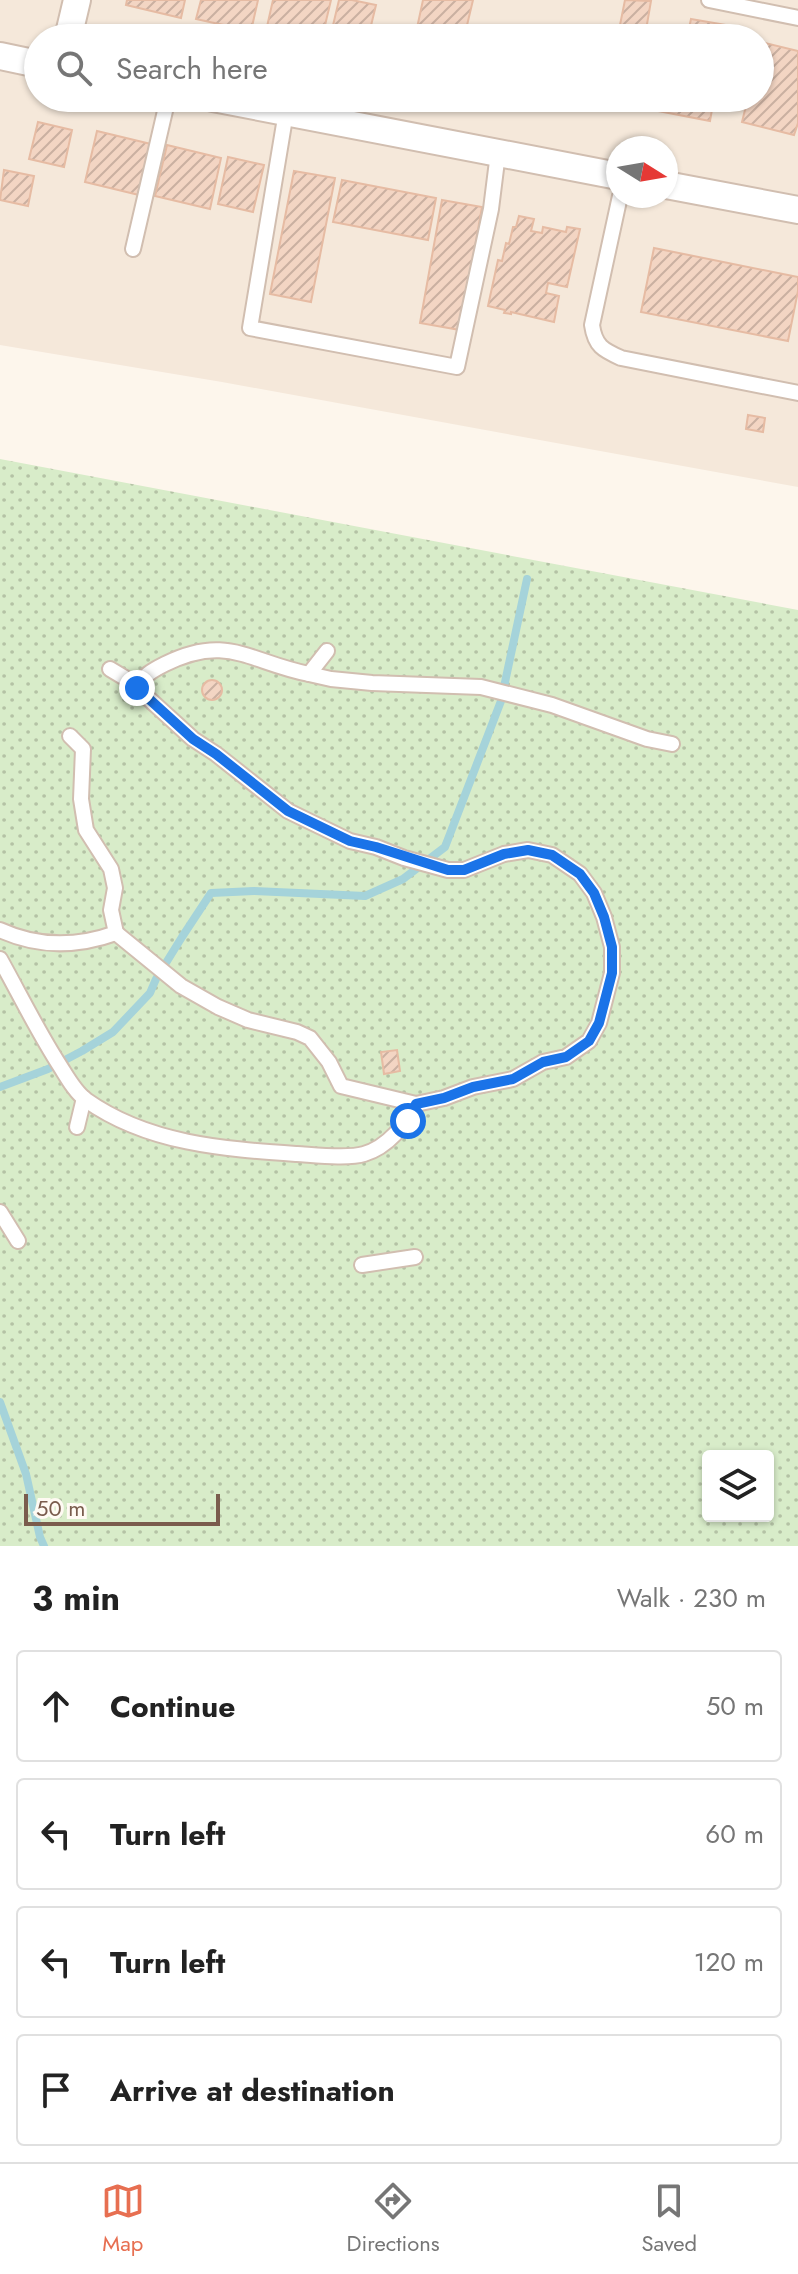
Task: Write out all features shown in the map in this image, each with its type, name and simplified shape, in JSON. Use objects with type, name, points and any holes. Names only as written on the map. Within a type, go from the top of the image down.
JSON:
[{"type":"street","points":[[71,24],[77,0]]},
{"type":"street","points":[[0,56],[24,61]]},
{"type":"street","points":[[286,112],[606,174]]},
{"type":"street","points":[[678,187],[798,210]]},
{"type":"lane","points":[[709,0],[798,18]]},
{"type":"lane","points":[[133,249],[165,112]]},
{"type":"lane","points":[[286,112],[250,328],[457,367],[491,209],[498,153]]},
{"type":"lane","points":[[617,208],[592,325],[594,338],[605,351],[621,358],[798,393]]},
{"type":"lane","points":[[137,688],[140,680],[180,657],[222,649],[288,670],[331,679],[481,687],[552,705],[647,739],[672,744]]},
{"type":"lane","points":[[309,674],[327,651]]},
{"type":"lane","points":[[70,736],[83,749],[81,799],[86,830],[111,869],[115,888],[111,910],[116,933],[181,986],[218,1007],[248,1020],[310,1038],[329,1062],[341,1086],[416,1104],[513,1079],[543,1062],[566,1057],[589,1041],[599,1023],[612,973],[612,947],[594,893],[580,874],[552,855],[528,850],[504,854],[464,870],[448,870],[350,841],[288,811],[193,739],[137,688],[110,669]]},
{"type":"lane","points":[[0,930],[39,943],[69,945],[116,933]]},
{"type":"lane","points":[[0,959],[69,1080],[84,1098],[134,1127],[183,1142],[237,1150],[364,1154],[387,1141],[408,1121],[416,1104]]},
{"type":"lane","points":[[77,1127],[84,1098]]},
{"type":"lane","points":[[0,1212],[18,1241]]},
{"type":"lane","points":[[362,1265],[415,1257]]},
{"type":"shaded area","points":[[0,0],[798,0],[798,487],[222,382],[0,345]]},
{"type":"green space","points":[[0,459],[798,610],[798,1546],[0,1546]]},
{"type":"building","points":[[127,0],[185,0],[181,18],[126,5]]},
{"type":"building","points":[[201,0],[258,0],[253,24],[219,24],[196,19]]},
{"type":"building","points":[[273,0],[331,0],[325,24],[268,24]]},
{"type":"building","points":[[339,0],[376,5],[371,24],[333,24]]},
{"type":"building","points":[[423,0],[473,0],[467,24],[418,24]]},
{"type":"building","points":[[625,0],[651,1],[647,24],[620,24]]},
{"type":"building","points":[[691,19],[720,24],[690,24]]},
{"type":"building","points":[[774,45],[798,51],[798,123],[794,135],[742,122],[744,112],[774,112]]},
{"type":"building","points":[[663,112],[712,112],[710,121]]},
{"type":"building","points":[[38,122],[72,130],[64,167],[29,159]]},
{"type":"building","points":[[97,131],[151,144],[139,195],[85,182]]},
{"type":"building","points":[[167,145],[221,158],[210,209],[155,196]]},
{"type":"building","points":[[228,157],[264,165],[253,212],[218,204]]},
{"type":"building","points":[[4,170],[34,176],[28,206],[0,200]]},
{"type":"building","points":[[294,171],[335,178],[311,302],[270,294]]},
{"type":"building","points":[[342,180],[436,198],[428,240],[333,222]]},
{"type":"building","points":[[442,200],[482,207],[460,330],[420,323]]},
{"type":"building","points":[[519,216],[534,219],[531,231],[542,233],[543,227],[566,232],[567,227],[580,229],[567,287],[548,283],[546,293],[559,296],[554,322],[504,313],[505,310],[488,306],[498,260],[502,261],[506,243],[509,244]]},
{"type":"building","points":[[654,248],[798,277],[788,341],[641,312]]},
{"type":"building","points":[[748,415],[765,418],[763,432],[746,429]]},
{"type":"building","points":[[212,680],[219,683],[222,690],[219,697],[212,700],[205,697],[202,690],[205,683]]},
{"type":"building","points":[[397,1050],[400,1071],[384,1074],[381,1052]]},
{"type":"waterway","points":[[0,1087],[48,1069],[113,1032],[150,993],[211,893],[254,891],[365,896],[403,879],[445,847],[501,701],[527,579]]},
{"type":"waterway","points":[[0,1402],[26,1474],[44,1546]]},
{"type":"route","points":[[137,688],[193,739],[288,811],[323,829],[350,841],[448,870],[464,870],[504,854],[528,850],[552,855],[580,874],[594,893],[612,947],[612,973],[599,1023],[589,1041],[566,1057],[543,1062],[513,1079],[416,1104],[408,1121]]}]
